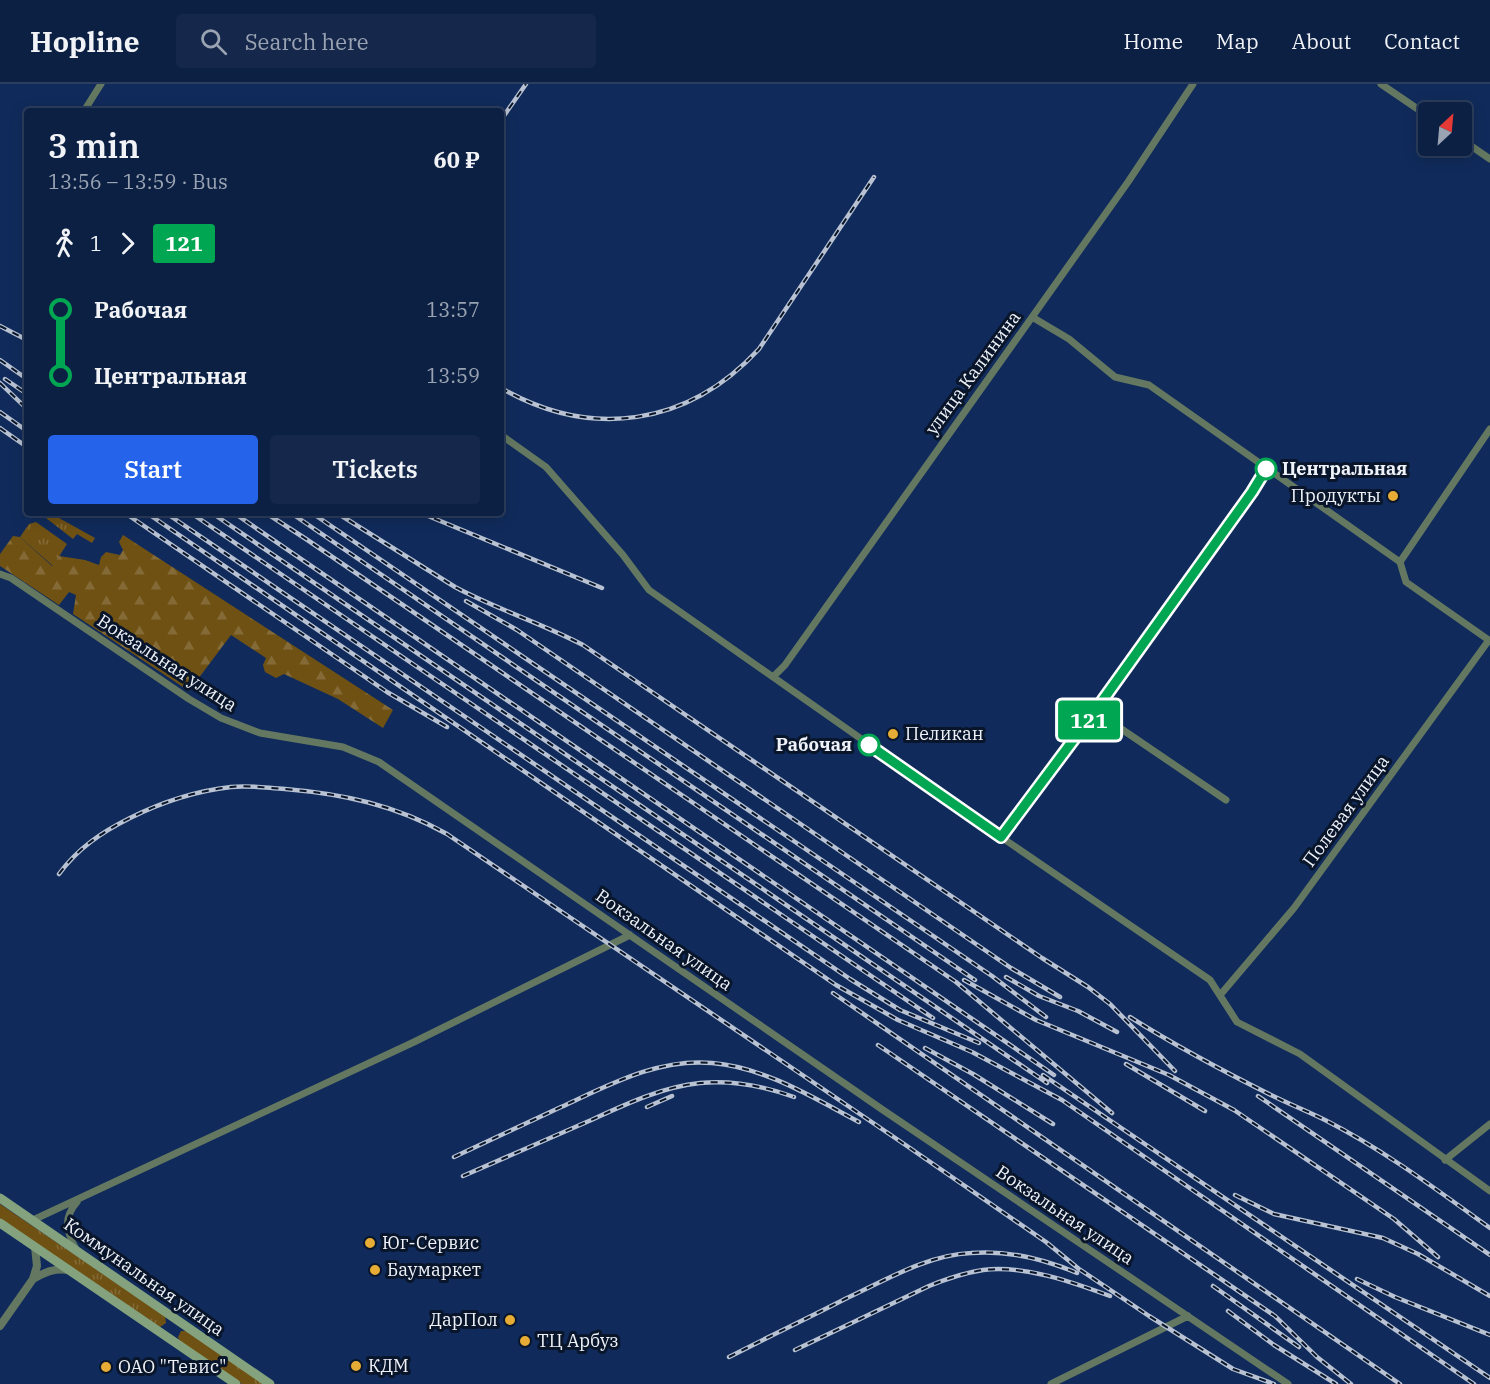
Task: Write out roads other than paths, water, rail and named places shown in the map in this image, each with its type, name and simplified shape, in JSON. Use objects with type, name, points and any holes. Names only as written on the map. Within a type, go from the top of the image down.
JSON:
[{"type":"main road","name":"Коммунальная улица","points":[[0,1198],[270,1384]]},
{"type":"main road","name":"Коммунальная улица","points":[[0,1223],[236,1384]]},
{"type":"main road","points":[[166,1337],[178,1320]]},
{"type":"street","points":[[86,108],[101,84]]},
{"type":"street","name":"улица Калинина","points":[[773,677],[785,665],[1128,182],[1192,84]]},
{"type":"street","points":[[1381,84],[1418,109]]},
{"type":"street","points":[[1472,147],[1490,159]]},
{"type":"street","points":[[1032,317],[1069,339],[1115,377],[1149,385],[1400,562],[1406,582],[1490,640]]},
{"type":"street","points":[[1400,562],[1490,429]]},
{"type":"street","points":[[504,437],[546,467],[623,555],[649,590],[1001,837],[1210,980],[1238,1022],[1300,1054],[1490,1191]]},
{"type":"street","points":[[1001,837],[1095,711],[1252,492],[1266,469]]},
{"type":"street","name":"Вокзальная улица","points":[[0,574],[11,578],[189,699],[221,718],[260,733],[343,747],[380,762],[883,1110],[1288,1384]]},
{"type":"street","name":"Полевая улица","points":[[1221,994],[1294,908],[1490,640]]},
{"type":"street","points":[[1095,711],[1226,800]]},
{"type":"street","points":[[33,1220],[414,1042],[630,935]]},
{"type":"street","points":[[1445,1160],[1490,1124]]},
{"type":"street","points":[[77,1251],[69,1237],[67,1221],[72,1208],[79,1200]]},
{"type":"street","points":[[0,1326],[33,1279],[38,1266],[35,1247]]},
{"type":"street","points":[[33,1279],[47,1271],[69,1270]]},
{"type":"street","points":[[1051,1384],[1188,1316]]},
{"type":"railway","points":[[504,116],[526,84]]},
{"type":"railway","points":[[504,389],[535,404],[569,415],[603,419],[637,417],[670,409],[701,395],[731,375],[759,349],[874,177]]},
{"type":"railway","points":[[0,326],[24,338]]},
{"type":"railway","points":[[0,360],[24,377]]},
{"type":"railway","points":[[5,379],[24,392]]},
{"type":"railway","points":[[0,383],[24,406]]},
{"type":"railway","points":[[0,412],[24,429]]},
{"type":"railway","points":[[0,428],[24,445]]},
{"type":"railway","points":[[129,516],[387,692],[447,727]]},
{"type":"railway","points":[[151,516],[836,985],[898,1020],[972,1052],[1062,1100],[1474,1384]]},
{"type":"railway","points":[[170,516],[850,979],[900,1010],[979,1043]]},
{"type":"railway","points":[[195,516],[933,1018]]},
{"type":"railway","points":[[216,516],[1047,1083]]},
{"type":"railway","points":[[238,516],[1054,1075]]},
{"type":"railway","points":[[271,516],[956,982],[1112,1113]]},
{"type":"railway","points":[[295,516],[975,980]]},
{"type":"railway","points":[[316,516],[992,976],[1046,1017]]},
{"type":"railway","points":[[342,516],[455,587],[583,645],[1088,987],[1110,1004],[1175,1071]]},
{"type":"railway","points":[[428,516],[602,588]]},
{"type":"railway","points":[[466,601],[517,630],[1011,968],[1060,997]]},
{"type":"railway","points":[[59,874],[82,849],[120,823],[167,802],[218,789],[251,786],[328,794],[369,802],[408,815],[447,834],[907,1146],[1149,1316],[1233,1369],[1274,1384]]},
{"type":"railway","points":[[1006,977],[1039,996],[1078,1011],[1117,1032]]},
{"type":"railway","points":[[964,980],[1036,1020],[1169,1075],[1234,1110],[1394,1219],[1438,1257]]},
{"type":"railway","points":[[833,993],[1400,1384]]},
{"type":"railway","points":[[1130,1017],[1217,1067],[1325,1120],[1368,1144],[1490,1228]]},
{"type":"railway","points":[[878,1045],[1275,1316],[1317,1357],[1351,1384]]},
{"type":"railway","points":[[925,1048],[973,1074],[1053,1124]]},
{"type":"railway","points":[[454,1157],[616,1082],[653,1069],[692,1063],[731,1066],[769,1077],[859,1122]]},
{"type":"railway","points":[[1126,1064],[1205,1111]]},
{"type":"railway","points":[[1043,1075],[1490,1378]]},
{"type":"railway","points":[[463,1176],[629,1103],[671,1088],[712,1082],[736,1083],[794,1097]]},
{"type":"railway","points":[[647,1107],[672,1096]]},
{"type":"railway","points":[[1258,1096],[1490,1255]]},
{"type":"railway","points":[[1235,1195],[1274,1214],[1383,1238],[1418,1254],[1490,1296]]},
{"type":"railway","points":[[729,1357],[892,1276],[939,1258],[985,1252],[1012,1254],[1077,1273]]},
{"type":"railway","points":[[795,1350],[929,1286],[983,1270],[1032,1272],[1110,1296]]},
{"type":"railway","points":[[1357,1279],[1395,1297],[1490,1335]]},
{"type":"railway","points":[[1213,1286],[1299,1347]]},
{"type":"railway","points":[[1228,1311],[1274,1345],[1336,1384]]},
{"type":"place","name":"Центральная","points":[[1266,469]]},
{"type":"place","name":"Продукты","points":[[1393,496]]},
{"type":"place","name":"Пеликан","points":[[893,734]]},
{"type":"place","name":"Рабочая","points":[[869,745]]},
{"type":"place","name":"Юг-Сервис","points":[[370,1243]]},
{"type":"place","name":"Баумаркет","points":[[375,1270]]},
{"type":"place","name":"ДарПол","points":[[510,1320]]},
{"type":"place","name":"ТЦ Арбуз","points":[[525,1341]]},
{"type":"place","name":"КДМ","points":[[356,1366]]},
{"type":"place","name":"ОАО \"Тевис\"","points":[[106,1367]]}]
